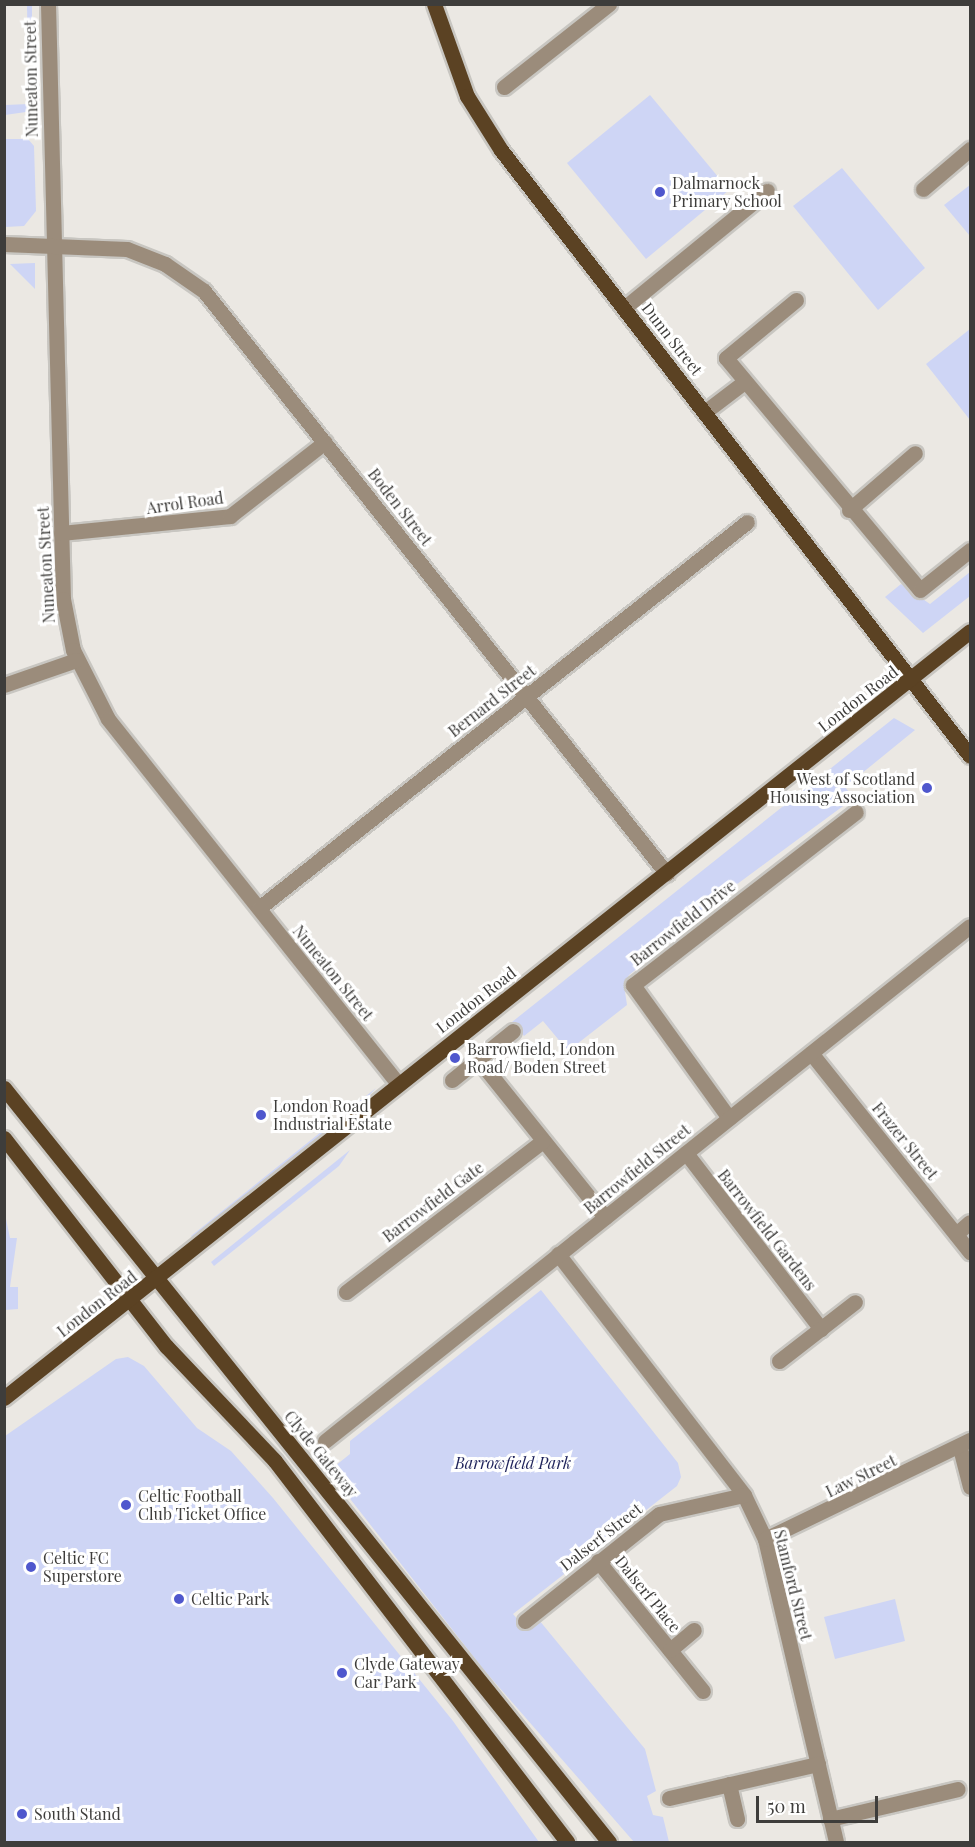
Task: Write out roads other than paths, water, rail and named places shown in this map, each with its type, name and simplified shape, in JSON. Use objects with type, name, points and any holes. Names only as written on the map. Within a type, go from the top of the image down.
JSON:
[{"type":"main road","name":"Dunn Street","points":[[434,4],[450,56],[489,132],[970,756]]},
{"type":"main road","name":"London Road","points":[[4,1398],[157,1280],[398,1084],[667,874],[970,631]]},
{"type":"main road","name":"Clyde Gateway","points":[[4,1088],[609,1842]]},
{"type":"main road","points":[[4,1138],[130,1301],[275,1461],[567,1842]]},
{"type":"street","name":"Nuneaton Street","points":[[48,4],[63,599],[76,660],[108,719],[398,1084]]},
{"type":"street","points":[[504,87],[609,4]]},
{"type":"street","points":[[923,189],[970,149]]},
{"type":"street","points":[[624,308],[767,191]]},
{"type":"street","name":"Boden Street","points":[[4,244],[54,243],[127,249],[192,281],[325,442],[667,874]]},
{"type":"street","name":"Dunn Street","points":[[796,300],[726,358],[849,510],[920,590],[970,550]]},
{"type":"street","points":[[706,411],[744,382]]},
{"type":"street","name":"Arrol Road","points":[[61,533],[230,516],[325,442]]},
{"type":"street","points":[[849,510],[915,453]]},
{"type":"street","name":"Bernard Street","points":[[259,908],[747,522]]},
{"type":"street","points":[[4,685],[76,660]]},
{"type":"street","name":"Barrowfield Drive","points":[[729,1118],[633,985],[856,812]]},
{"type":"street","name":"Barrowfield Street","points":[[325,1441],[970,926]]},
{"type":"street","points":[[453,1080],[513,1031]]},
{"type":"street","name":"Frazer Street","points":[[811,1053],[970,1252]]},
{"type":"street","points":[[478,1059],[605,1217]]},
{"type":"street","name":"Barrowfield Gate","points":[[346,1292],[543,1141]]},
{"type":"street","name":"Barrowfield Gardens","points":[[686,1153],[821,1329]]},
{"type":"street","points":[[956,1234],[970,1222]]},
{"type":"street","name":"Stamford Street","points":[[558,1254],[744,1495],[765,1539],[836,1842]]},
{"type":"street","points":[[779,1361],[855,1302]]},
{"type":"street","points":[[965,1444],[970,1487]]},
{"type":"street","name":"Law Street","points":[[765,1539],[965,1444]]},
{"type":"street","name":"Dalserf Street","points":[[525,1621],[659,1514],[744,1495]]},
{"type":"street","name":"Dalserf Place","points":[[598,1561],[703,1691]]},
{"type":"street","name":"Dalserf Place","points":[[670,1650],[694,1630]]},
{"type":"street","points":[[669,1798],[818,1764]]},
{"type":"street","points":[[729,1784],[737,1819]]},
{"type":"street","points":[[830,1819],[957,1789]]},
{"type":"place","name":"Dalmarnock Primary School","points":[[660,192]]},
{"type":"place","name":"West of Scotland Housing Association","points":[[927,788]]},
{"type":"place","name":"Barrowfield, London Road/ Boden Street","points":[[455,1058]]},
{"type":"place","name":"London Road Industrial Estate","points":[[261,1115]]},
{"type":"place","name":"Celtic Football Club Ticket Office","points":[[126,1505]]},
{"type":"place","name":"Celtic FC Superstore","points":[[31,1567]]},
{"type":"place","name":"Celtic Park","points":[[179,1599]]},
{"type":"place","name":"Clyde Gateway Car Park","points":[[342,1673]]},
{"type":"place","name":"South Stand","points":[[22,1814]]},
{"type":"park label","name":"Barrowfield Park","points":[[513,1463]]}]
